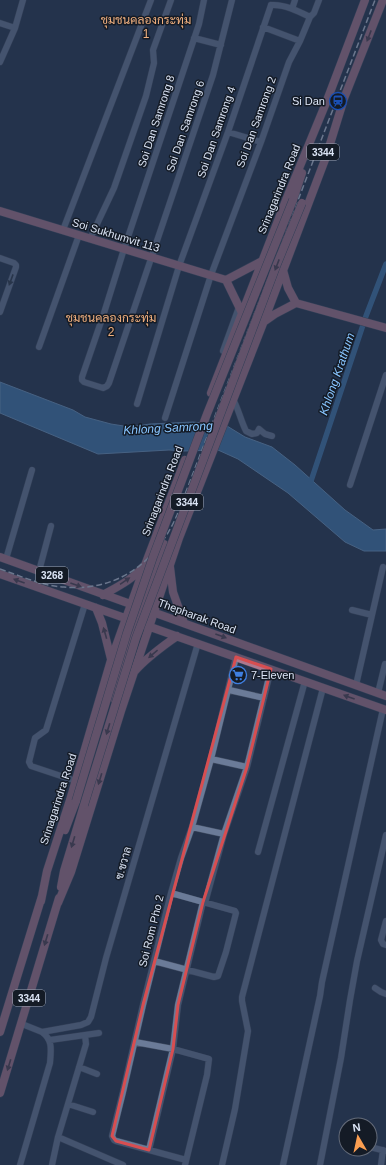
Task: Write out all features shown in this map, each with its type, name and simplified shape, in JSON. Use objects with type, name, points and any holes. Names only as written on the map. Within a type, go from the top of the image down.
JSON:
[{"type":"main road","name":"Srinagarindra Road","points":[[41,901],[46,871],[76,781],[111,660],[125,618],[231,343],[240,310],[262,261],[328,98],[365,0]]},
{"type":"main road","name":"3344","points":[[0,1094],[58,903],[64,871],[136,638],[277,264],[383,0]]},
{"type":"main road","name":"Srinagarindra Road","points":[[0,1032],[41,901],[76,801],[126,633],[153,557],[232,350],[293,200],[328,98]]},
{"type":"main road","name":"3344","points":[[58,903],[71,872],[132,675],[170,562],[253,348],[267,319],[283,269],[328,151],[343,102]]},
{"type":"main road","name":"Soi Sukhumvit 113","points":[[0,211],[226,280]]},
{"type":"main road","points":[[240,310],[226,280],[262,261]]},
{"type":"main road","points":[[283,269],[288,288],[296,303]]},
{"type":"main road","points":[[267,319],[296,303],[386,328]]},
{"type":"main road","points":[[159,530],[158,540],[164,544],[173,544],[179,538]]},
{"type":"main road","points":[[112,698],[141,607],[164,544]]},
{"type":"main road","name":"Thepharak Road","points":[[3,558],[382,694]]},
{"type":"main road","points":[[170,562],[173,592],[184,623]]},
{"type":"main road","points":[[103,595],[122,584],[145,564]]},
{"type":"main road","name":"3268","points":[[1,576],[198,643],[385,710]]},
{"type":"main road","points":[[96,608],[102,623],[111,660]]},
{"type":"main road","points":[[132,675],[141,664],[177,636]]},
{"type":"main road","points":[[98,705],[103,699],[112,698],[119,704],[121,711]]},
{"type":"street","points":[[0,62],[1,55],[15,28],[23,1],[15,0]]},
{"type":"street","points":[[62,230],[151,0]]},
{"type":"street","points":[[90,239],[114,188],[143,103],[154,63],[153,50],[171,0]]},
{"type":"street","name":"Soi Dan Samrong 8","points":[[93,385],[84,382],[82,377],[199,24],[204,0]]},
{"type":"street","name":"Soi Dan Samrong 6","points":[[93,385],[103,388],[109,383],[212,75],[232,0]]},
{"type":"street","points":[[292,9],[295,0]]},
{"type":"street","name":"Soi Dan Samrong 2","points":[[165,418],[210,275],[261,142],[288,62],[300,41],[310,17],[314,13],[319,0]]},
{"type":"street","points":[[270,3],[292,9],[310,17]]},
{"type":"street","name":"Soi Dan Samrong 4","points":[[137,404],[179,266],[228,132],[270,3]]},
{"type":"street","points":[[0,23],[15,28]]},
{"type":"street","points":[[263,27],[300,41]]},
{"type":"street","points":[[194,38],[221,45]]},
{"type":"street","points":[[228,132],[261,142]]},
{"type":"street","points":[[39,347],[79,235]]},
{"type":"street","points":[[0,258],[16,265],[0,312]]},
{"type":"street","points":[[207,397],[240,310]]},
{"type":"street","points":[[267,319],[233,403],[238,409],[241,422],[246,431],[252,434],[257,433],[259,429],[265,434],[272,436]]},
{"type":"street","points":[[350,485],[386,375]]},
{"type":"street","points":[[3,558],[32,470]]},
{"type":"street","points":[[39,571],[51,526]]},
{"type":"street","points":[[356,685],[383,567]]},
{"type":"street","points":[[76,781],[31,766],[29,762],[35,738],[46,730],[85,604]]},
{"type":"street","points":[[352,610],[372,615]]},
{"type":"street","name":"ซ.ชวาล","points":[[42,1032],[81,1025],[88,1022],[91,1017],[108,951],[198,643]]},
{"type":"street","name":"Soi Rom Pho 2","points":[[185,1162],[116,1141],[113,1138],[143,1004],[171,893],[180,858],[192,827],[211,759],[236,657]]},
{"type":"street","points":[[382,694],[385,664]]},
{"type":"street","points":[[149,1150],[173,1049],[177,1011],[186,969],[224,834],[247,767],[271,669]]},
{"type":"street","points":[[258,852],[305,681]]},
{"type":"street","points":[[222,1165],[235,1105],[248,1031],[242,1002],[243,991],[323,688]]},
{"type":"street","points":[[228,690],[264,698]]},
{"type":"street","points":[[283,1165],[324,974],[385,710]]},
{"type":"street","points":[[211,759],[247,767]]},
{"type":"street","points":[[192,827],[224,834]]},
{"type":"street","points":[[320,1165],[341,1058],[356,969],[386,835]]},
{"type":"street","points":[[154,961],[216,977],[220,973],[236,912],[171,893]]},
{"type":"street","points":[[386,921],[381,940],[383,944],[386,945]]},
{"type":"street","points":[[375,988],[386,994]]},
{"type":"street","points":[[20,1165],[50,1063],[51,1051],[50,1040],[47,1035],[22,1024]]},
{"type":"street","points":[[50,1040],[99,1033]]},
{"type":"street","points":[[52,1165],[58,1137],[86,1044],[85,1035]]},
{"type":"street","points":[[135,1042],[173,1049],[207,1058],[209,1061],[207,1075],[185,1162]]},
{"type":"street","points":[[79,1067],[98,1074]]},
{"type":"street","points":[[68,1104],[93,1112]]},
{"type":"street","points":[[58,1137],[123,1165]]},
{"type":"street","points":[[381,1165],[385,1151]]},
{"type":"highlighted area","points":[[236,657],[271,669],[247,767],[203,902],[178,1005],[173,1049],[149,1150],[116,1141],[112,1136],[143,1005]]},
{"type":"water","name":"Khlong Samrong","points":[[0,382],[73,410],[85,417],[111,424],[130,427],[150,424],[193,422],[227,426],[245,437],[272,447],[295,465],[345,510],[373,530],[386,529],[386,551],[364,551],[345,542],[288,493],[238,459],[218,450],[169,450],[98,454],[0,413]]},
{"type":"waterway","name":"Khlong Krathum","points":[[309,487],[366,316],[386,264]]},
{"type":"railway","points":[[0,569],[48,585],[83,587],[101,584],[118,579],[133,570],[146,560],[169,532],[177,515],[375,0]]},
{"type":"place","name":"Si Dan","points":[[338,101]]},
{"type":"place","name":"7-Eleven","points":[[238,675]]},
{"type":"district","name":"ชุมชนคลองกระทุ่ม 1","points":[[146,27]]},
{"type":"district","name":"ชุมชนคลองกระทุ่ม 2","points":[[111,325]]}]
